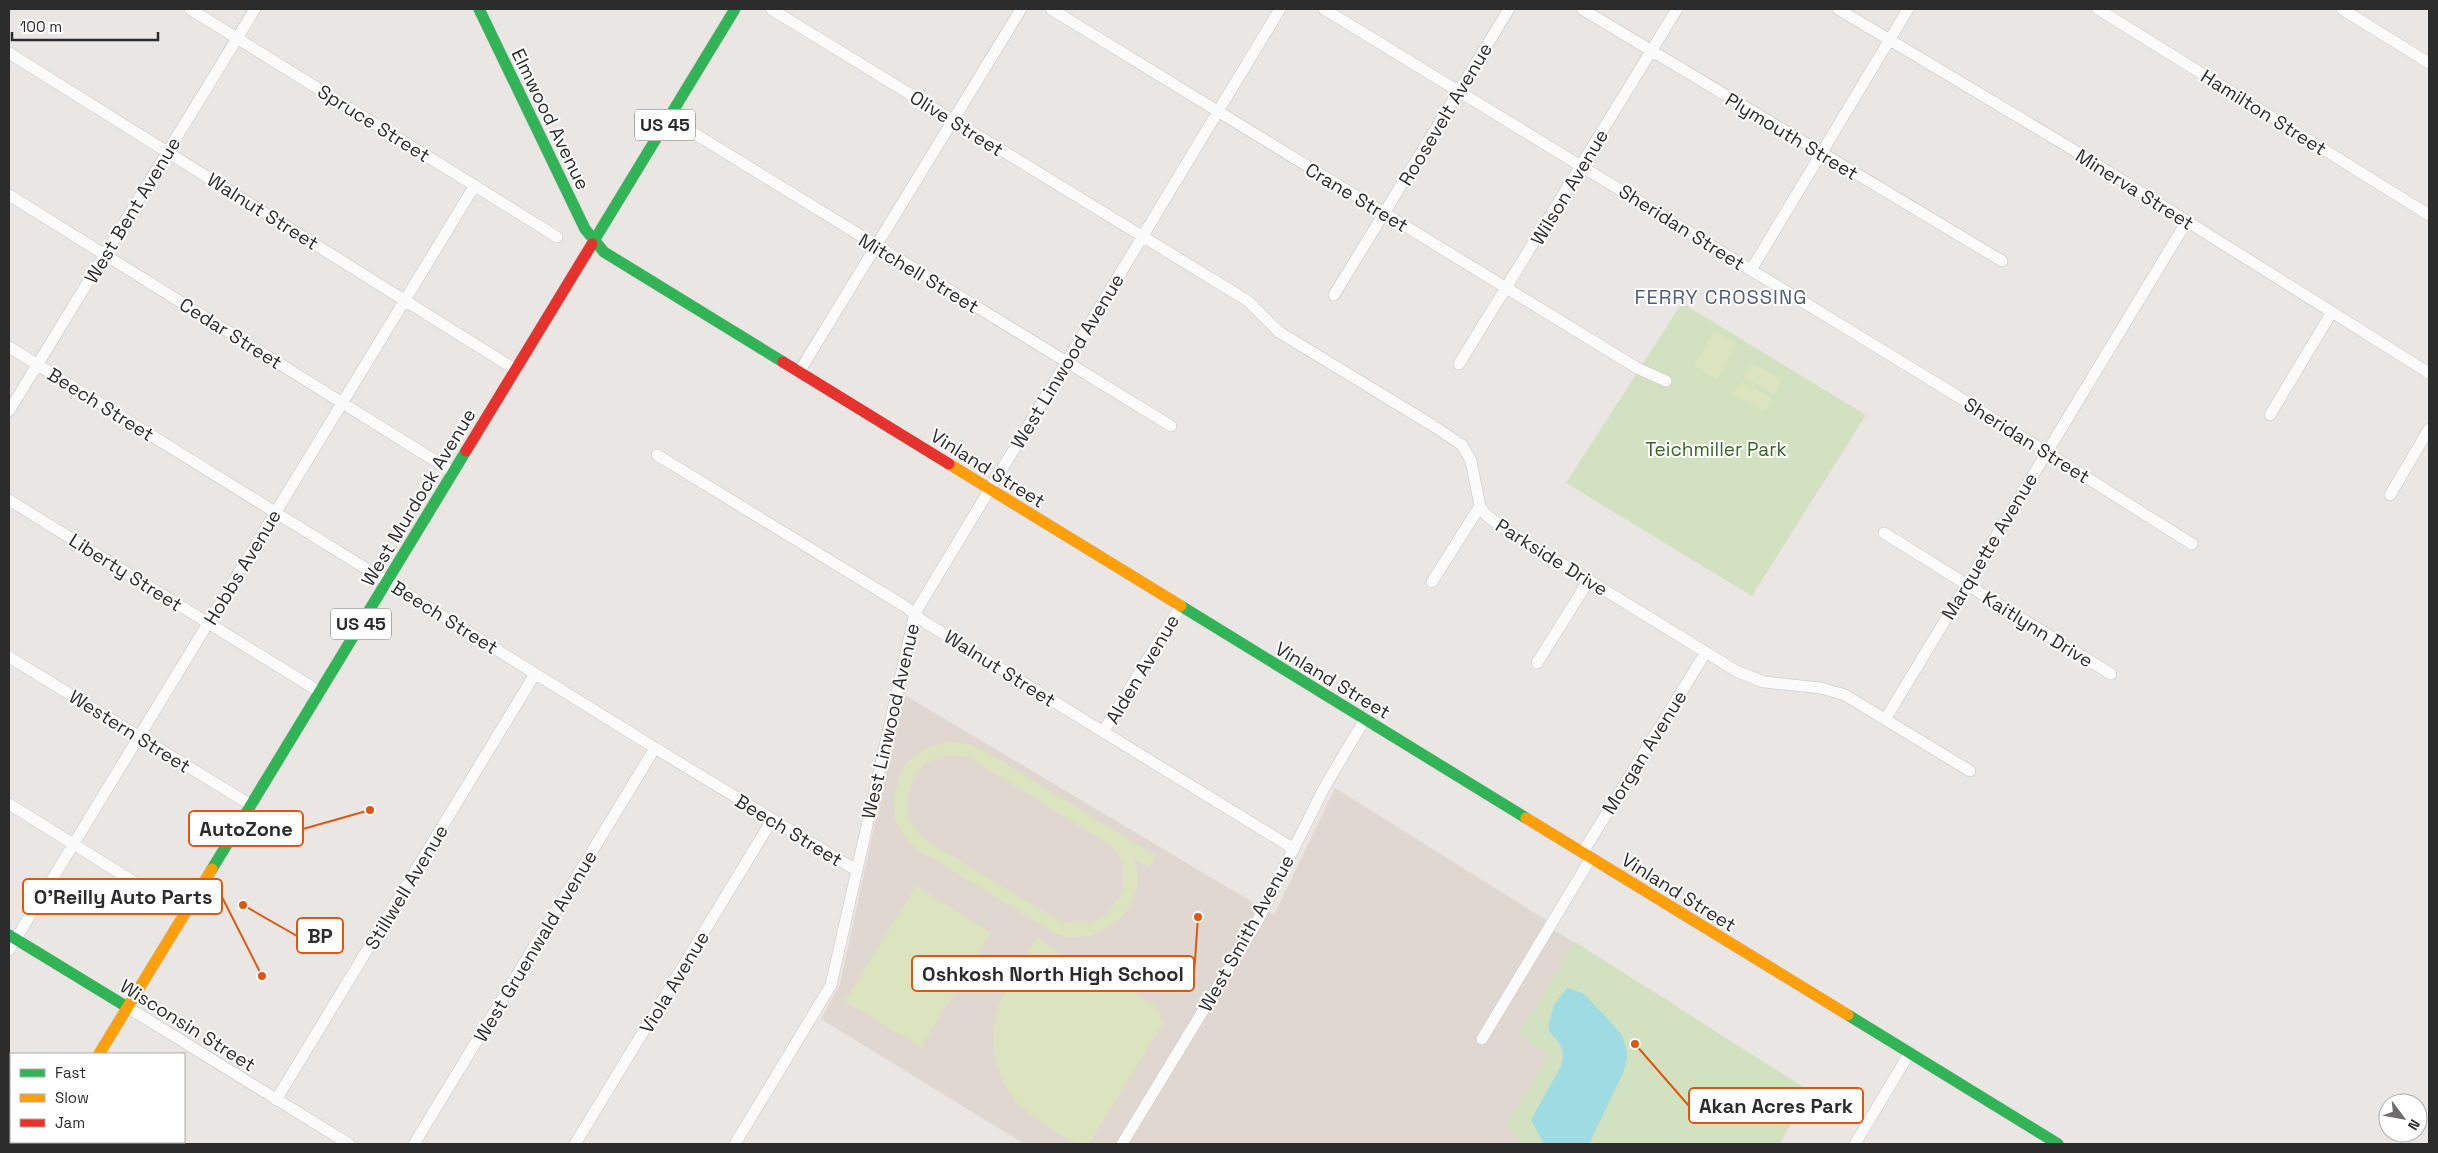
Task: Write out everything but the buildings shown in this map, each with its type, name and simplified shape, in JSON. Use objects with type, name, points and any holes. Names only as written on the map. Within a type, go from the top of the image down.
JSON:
[{"type":"street","name":"Spruce Street","points":[[190,9],[558,237]]},
{"type":"street","name":"West Bent Avenue","points":[[9,411],[255,9]]},
{"type":"street","name":"Elmwood Avenue","points":[[479,9],[584,230],[594,241]]},
{"type":"street","name":"West Murdock Avenue","points":[[100,1053],[735,9]]},
{"type":"street","name":"Olive Street","points":[[771,9],[1142,237]]},
{"type":"street","points":[[799,372],[874,246],[1021,9]]},
{"type":"street","name":"Crane Street","points":[[1051,9],[1637,368],[1666,381]]},
{"type":"street","name":"West Linwood Avenue","points":[[735,1144],[831,985],[915,613],[1280,9]]},
{"type":"street","name":"Sheridan Street","points":[[1324,9],[2047,452],[2192,544]]},
{"type":"street","name":"Roosevelt Avenue","points":[[1334,295],[1509,9]]},
{"type":"street","name":"Plymouth Street","points":[[1582,9],[2002,262]]},
{"type":"street","name":"Wilson Avenue","points":[[1459,364],[1677,9]]},
{"type":"street","name":"Minerva Street","points":[[1838,9],[2187,221],[2429,373]]},
{"type":"street","points":[[1751,270],[1908,9]]},
{"type":"street","name":"Hamilton Street","points":[[2098,9],[2429,215]]},
{"type":"street","points":[[2342,9],[2429,63]]},
{"type":"street","name":"Walnut Street","points":[[9,52],[516,370]]},
{"type":"street","name":"Mitchell Street","points":[[669,118],[874,246],[1171,426]]},
{"type":"street","name":"Hobbs Avenue","points":[[9,950],[12,937],[74,845],[475,185]]},
{"type":"street","name":"Cedar Street","points":[[9,195],[454,472]]},
{"type":"street","name":"Marquette Avenue","points":[[1886,718],[1966,583],[2187,221]]},
{"type":"street","name":"Parkside Drive","points":[[1142,237],[1248,301],[1279,332],[1432,425],[1462,446],[1471,461],[1480,506],[1493,521],[1738,672],[1756,680],[1834,691],[1856,699],[1970,771]]},
{"type":"street","name":"Vinland Street","points":[[594,241],[604,252],[2058,1144]]},
{"type":"street","points":[[2270,415],[2332,312]]},
{"type":"street","name":"Beech Street","points":[[9,347],[535,674],[856,870]]},
{"type":"street","points":[[2390,495],[2429,429]]},
{"type":"street","name":"Walnut Street","points":[[657,455],[1294,849]]},
{"type":"street","name":"Liberty Street","points":[[9,500],[320,692]]},
{"type":"street","points":[[1432,582],[1480,506]]},
{"type":"street","name":"Kaitlynn Drive","points":[[1884,533],[2111,674]]},
{"type":"street","points":[[1537,663],[1589,580]]},
{"type":"street","name":"Alden Avenue","points":[[1103,732],[1180,607]]},
{"type":"street","name":"Morgan Avenue","points":[[1482,1039],[1706,652]]},
{"type":"street","name":"Western Street","points":[[9,657],[250,805]]},
{"type":"street","name":"Stillwell Avenue","points":[[276,1100],[535,674]]},
{"type":"street","name":"West Smith Avenue","points":[[1122,1144],[1257,922],[1324,788],[1365,719]]},
{"type":"street","name":"West Gruenwald Avenue","points":[[414,1144],[655,748]]},
{"type":"street","points":[[9,804],[184,913]]},
{"type":"street","name":"Viola Avenue","points":[[575,1144],[772,820]]},
{"type":"street","name":"Wisconsin Street","points":[[12,937],[349,1144]]},
{"type":"street","points":[[1855,1144],[1910,1054]]},
{"type":"shaded area","points":[[903,694],[1274,915],[1335,788],[1546,920],[1544,924],[1677,1006],[1617,1144],[1522,1144],[1520,1142],[1518,1144],[1024,1144],[821,1019],[840,984]]},
{"type":"green space","name":"Teichmiller Park","points":[[1682,303],[1866,415],[1752,596],[1566,483]]},
{"type":"green space","points":[[1714,331],[1737,343],[1718,379],[1694,366]]},
{"type":"green space","points":[[1752,363],[1782,380],[1774,394],[1743,377]]},
{"type":"green space","points":[[1741,381],[1772,398],[1764,412],[1733,395]]},
{"type":"green space","points":[[947,742],[968,744],[985,751],[1156,856],[1149,867],[1134,859],[1137,877],[1135,893],[1129,908],[1105,930],[1090,935],[1073,937],[1056,934],[911,845],[895,819],[893,801],[901,771],[909,761],[925,749]],"holes":[[[949,756],[969,757],[1113,847],[1120,857],[1123,867],[1123,889],[1108,913],[1089,922],[1061,922],[925,840],[916,831],[909,817],[908,809],[909,791],[915,775],[926,763],[933,759]]]},
{"type":"green space","points":[[916,886],[991,933],[921,1047],[845,1001]]},
{"type":"green space","points":[[1036,938],[1099,976],[1110,978],[1157,1006],[1163,1023],[1089,1144],[1076,1142],[1064,1136],[1021,1107],[1003,1081],[995,1054],[993,1035],[995,1018],[1000,1002],[1016,970]]},
{"type":"green space","points":[[1575,942],[1811,1092],[1779,1144],[1518,1144],[1520,1141],[1506,1125],[1549,1054],[1518,1034]]},
{"type":"water","points":[[1567,988],[1583,993],[1622,1035],[1627,1059],[1623,1073],[1589,1144],[1544,1144],[1531,1120],[1561,1066],[1563,1058],[1562,1048],[1548,1028],[1554,1005]]},
{"type":"traffic: fast","points":[[479,9],[585,229],[604,252],[783,362]]},
{"type":"traffic: fast","points":[[592,244],[735,9]]},
{"type":"traffic: fast","points":[[212,869],[466,451]]},
{"type":"traffic: fast","points":[[1181,606],[1526,818]]},
{"type":"traffic: fast","points":[[9,935],[127,1007]]},
{"type":"traffic: fast","points":[[1848,1015],[2058,1144]]},
{"type":"traffic: slow","points":[[949,464],[1181,606]]},
{"type":"traffic: slow","points":[[1526,818],[1848,1015]]},
{"type":"traffic: slow","points":[[100,1053],[212,869]]},
{"type":"traffic: jam","points":[[466,451],[592,244]]},
{"type":"traffic: jam","points":[[783,362],[949,464]]},
{"type":"place","name":"AutoZone","points":[[370,810]]},
{"type":"place","name":"BP","points":[[243,905]]},
{"type":"place","name":"Oshkosh North High School","points":[[1198,917]]},
{"type":"place","name":"O'Reilly Auto Parts","points":[[262,976]]},
{"type":"place","name":"Akan Acres Park","points":[[1635,1044]]},
{"type":"district","name":"FERRY CROSSING","points":[[1721,297]]}]
